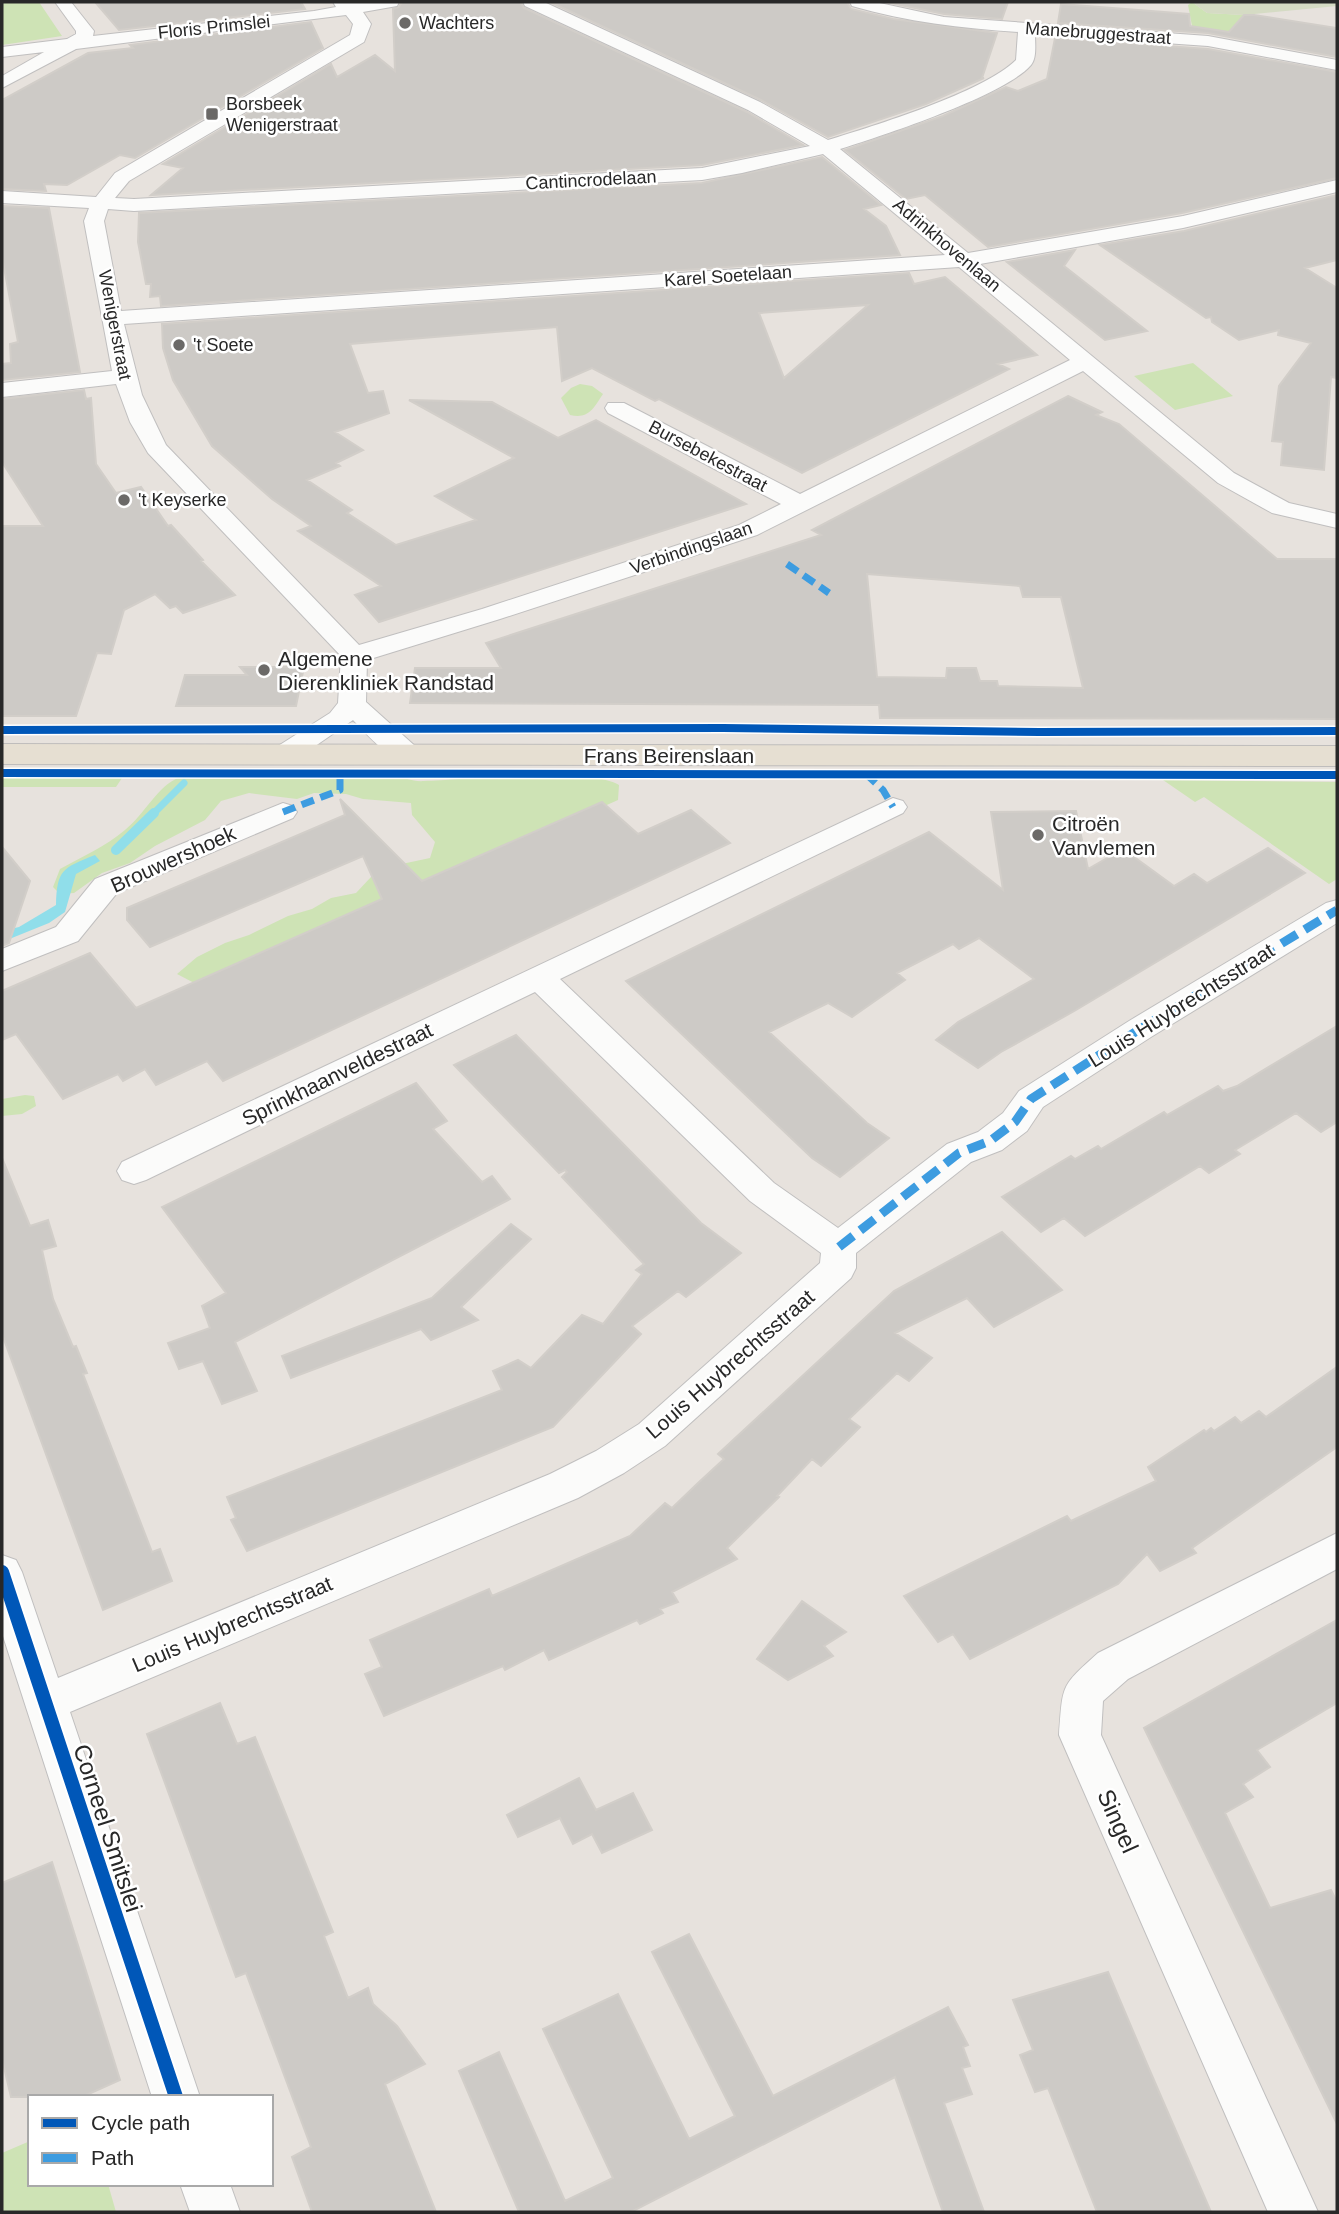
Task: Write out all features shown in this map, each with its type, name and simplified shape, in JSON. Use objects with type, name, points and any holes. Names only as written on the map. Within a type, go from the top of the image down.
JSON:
[{"type":"main road","name":"Frans Beirenslaan","points":[[2,754],[1337,756]]},
{"type":"street","points":[[63,2],[85,32],[78,43]]},
{"type":"street","name":"Floris Primslei","points":[[2,52],[391,2]]},
{"type":"street","name":"Adrinkhovenlaan","points":[[531,2],[754,106],[828,148],[967,260],[1226,478],[1281,508],[1337,521]]},
{"type":"street","name":"Manebruggestraat","points":[[858,2],[928,19],[1208,41],[1337,65]]},
{"type":"street","points":[[101,202],[121,177],[346,48],[362,31],[358,17],[345,6]]},
{"type":"street","name":"Cantincrodelaan","points":[[2,197],[134,205],[702,174],[757,167],[854,140],[1011,75],[1025,61],[1027,28]]},
{"type":"street","name":"Floris Primslei","points":[[2,82],[78,43]]},
{"type":"street","name":"Karel Soetelaan","points":[[113,318],[967,260],[1149,229],[1337,186]]},
{"type":"street","name":"Wenigerstraat","points":[[101,202],[94,222],[124,376],[142,426],[156,448],[354,655]]},
{"type":"street","name":"Verbindingslaan","points":[[354,655],[491,614],[748,530],[1086,361]]},
{"type":"street","points":[[2,390],[124,376]]},
{"type":"street","name":"Bursebekestraat","points":[[617,408],[800,504]]},
{"type":"street","points":[[285,754],[340,719],[352,704],[354,655]]},
{"type":"street","points":[[352,704],[388,739],[411,755]]},
{"type":"street","name":"Sprinkhaanveldestraat","points":[[134,1171],[893,807]]},
{"type":"street","name":"Brouwershoek","points":[[2,961],[67,934],[106,886],[283,812]]},
{"type":"street","name":"Louis Huybrechtsstraat","points":[[44,1703],[564,1486],[610,1462],[652,1434],[838,1268],[839,1247],[959,1153],[990,1141],[1015,1122],[1031,1099],[1139,1029],[1337,910]]},
{"type":"street","points":[[539,977],[762,1192],[839,1247]]},
{"type":"street","name":"Singel","points":[[1293,2212],[1080,1735],[1083,1693],[1114,1666],[1337,1550]]},
{"type":"street","name":"Corneel Smitslei","points":[[2,1572],[175,2095]]},
{"type":"street","points":[[206,2186],[215,2212]]},
{"type":"green space","points":[[2,2],[39,2],[62,36],[2,45]]},
{"type":"green space","points":[[1192,2],[1207,13],[1244,15],[1230,32],[1217,35],[1193,31],[1188,5]]},
{"type":"green space","points":[[1192,2],[1337,2],[1337,6],[1244,15],[1207,13]]},
{"type":"green space","points":[[1193,363],[1233,396],[1175,410],[1134,376]]},
{"type":"green space","points":[[580,384],[592,386],[603,394],[586,414],[570,415],[561,398],[571,388]]},
{"type":"green space","points":[[554,775],[603,779],[619,785],[618,800],[200,986],[177,974],[197,957],[288,916],[312,909],[331,898],[356,893],[371,877],[392,878],[397,865],[430,858],[435,842],[412,815],[411,803],[363,799],[346,794],[314,793],[297,799],[249,793],[221,801],[205,820],[155,846],[130,863],[102,873],[74,893],[60,894],[53,887],[60,869],[118,836],[165,787],[180,777],[393,777],[420,781]]},
{"type":"green space","points":[[2,778],[122,778],[116,787],[2,787]]},
{"type":"green space","points":[[1163,780],[1337,782],[1337,879],[1329,884],[1204,797],[1195,802]]},
{"type":"green space","points":[[34,1096],[36,1106],[22,1114],[2,1116],[2,1099]]},
{"type":"green space","points":[[28,2142],[28,2186],[109,2186],[116,2212],[2,2212],[2,2153]]},
{"type":"water","points":[[95,855],[100,861],[76,874],[65,912],[49,923],[2,942],[2,931],[19,927],[56,905],[60,877],[68,867]]},
{"type":"building","points":[[95,2],[301,2],[305,9],[119,30]]},
{"type":"building","points":[[402,2],[520,2],[524,8],[747,112],[803,145],[702,165],[151,195],[183,168],[163,164],[331,64],[337,77],[375,55],[395,71],[393,9],[399,7]]},
{"type":"building","points":[[550,2],[847,2],[851,9],[893,19],[997,33],[984,78],[926,104],[828,137],[761,100]]},
{"type":"building","points":[[886,2],[1008,2],[1002,19],[944,14]]},
{"type":"building","points":[[1061,4],[1189,14],[1190,26],[1229,32],[1244,15],[1337,28],[1337,57],[1208,33],[1058,23]]},
{"type":"building","points":[[311,22],[323,48],[135,158],[120,155],[67,185],[44,184],[46,191],[2,189],[2,100],[88,53],[133,48],[130,45]]},
{"type":"building","points":[[1055,38],[1208,49],[1337,72],[1337,178],[1182,213],[988,247],[925,195],[906,199],[845,150],[943,116],[1006,87],[1018,91],[1047,79]]},
{"type":"building","points":[[822,157],[881,205],[864,209],[886,226],[900,255],[161,306],[160,296],[150,297],[151,284],[146,284],[138,242],[139,213],[702,183]]},
{"type":"building","points":[[1337,195],[1337,260],[1305,268],[1337,288],[1337,378],[1331,377],[1324,470],[1281,465],[1283,442],[1272,441],[1279,386],[1311,343],[1278,335],[1279,330],[1239,340],[1212,322],[1211,317],[1206,318],[1100,245],[1184,231]]},
{"type":"building","points":[[2,206],[49,208],[80,372],[2,380],[2,364],[11,363],[10,344],[18,342],[2,257]]},
{"type":"building","points":[[1075,250],[1064,266],[1147,331],[1105,340],[1007,262]]},
{"type":"building","points":[[909,273],[914,284],[945,277],[1037,355],[998,364],[1009,369],[802,473],[659,399],[655,401],[592,368],[562,381],[557,327],[350,344],[368,393],[383,391],[389,413],[335,432],[363,450],[336,463],[340,466],[307,480],[352,510],[347,513],[396,545],[476,520],[435,496],[514,458],[409,400],[492,402],[558,438],[596,420],[746,504],[379,622],[355,595],[381,586],[298,531],[311,526],[272,499],[212,446],[173,380],[163,348],[162,324]],"holes":[[[868,305],[784,378],[759,313]]]},
{"type":"building","points":[[84,390],[86,399],[91,398],[96,464],[116,493],[141,487],[168,526],[171,525],[203,560],[201,561],[235,595],[183,613],[176,606],[170,608],[155,594],[124,610],[111,654],[97,653],[76,716],[2,716],[2,526],[43,526],[2,462],[2,399]]},
{"type":"building","points":[[1068,396],[1102,412],[1096,415],[1119,424],[1277,559],[1337,559],[1337,719],[880,718],[879,705],[410,703],[415,668],[501,668],[486,643],[821,535],[812,530]],"holes":[[[867,574],[1020,586],[1023,597],[1061,597],[1083,688],[998,686],[997,681],[980,681],[976,668],[947,668],[946,678],[877,677]]]},
{"type":"building","name":"Algemene Dierenkliniek Randstad","points":[[240,667],[304,667],[296,706],[176,706],[185,675],[247,675]]},
{"type":"building","points":[[340,799],[422,881],[602,802],[638,834],[691,810],[730,843],[223,1081],[207,1061],[156,1085],[145,1069],[123,1081],[118,1074],[63,1099],[16,1034],[2,1040],[2,991],[90,953],[136,1008],[382,899],[363,856],[150,947],[127,920],[127,908],[345,815]]},
{"type":"building","points":[[1076,811],[1088,869],[1123,849],[1174,886],[1194,874],[1207,883],[1268,848],[1305,873],[978,1068],[936,1040],[958,1022],[1034,979],[979,938],[959,949],[953,944],[897,973],[905,980],[852,1017],[828,1003],[769,1032],[867,1123],[889,1138],[840,1177],[812,1158],[626,981],[929,832],[1003,890],[991,812]]},
{"type":"building","points":[[2,847],[30,881],[9,943],[2,946]]},
{"type":"building","points":[[1337,1026],[1337,1122],[1321,1132],[1296,1113],[1235,1150],[1240,1154],[1209,1173],[1200,1166],[1085,1236],[1064,1218],[1041,1232],[1002,1197],[1071,1156],[1075,1159],[1098,1146],[1101,1149],[1164,1112],[1167,1115],[1218,1086],[1223,1091],[1237,1086]]},
{"type":"building","points":[[516,1035],[701,1223],[741,1253],[686,1297],[678,1291],[632,1326],[641,1334],[553,1427],[247,1551],[231,1520],[236,1518],[227,1497],[502,1390],[493,1371],[518,1360],[531,1368],[582,1315],[603,1324],[642,1274],[636,1270],[644,1264],[562,1177],[567,1172],[565,1170],[559,1173],[454,1065]]},
{"type":"building","points":[[416,1083],[447,1121],[433,1129],[482,1182],[492,1176],[510,1199],[235,1342],[257,1391],[222,1404],[203,1361],[179,1369],[168,1343],[210,1328],[202,1306],[226,1293],[162,1207]]},
{"type":"building","points":[[2,1158],[30,1226],[48,1220],[56,1246],[42,1250],[53,1299],[87,1373],[83,1374],[152,1552],[160,1549],[172,1581],[103,1610],[2,1334]]},
{"type":"building","points":[[511,1224],[531,1239],[461,1307],[478,1320],[431,1340],[421,1329],[291,1378],[282,1356],[432,1298]]},
{"type":"building","points":[[1002,1232],[1062,1290],[994,1327],[967,1298],[895,1333],[932,1358],[909,1381],[897,1373],[849,1419],[860,1427],[821,1466],[812,1459],[777,1496],[779,1497],[727,1548],[737,1559],[672,1592],[678,1602],[660,1609],[663,1613],[640,1624],[637,1620],[549,1660],[544,1650],[505,1670],[503,1666],[384,1716],[365,1674],[382,1667],[370,1640],[489,1589],[492,1596],[630,1536],[665,1503],[672,1508],[724,1459],[718,1454],[894,1291]]},
{"type":"building","points":[[1337,1367],[1337,1447],[1192,1548],[1196,1553],[1160,1571],[1147,1554],[1118,1584],[970,1659],[953,1634],[938,1642],[904,1596],[1067,1516],[1071,1521],[1156,1481],[1148,1467],[1204,1430],[1206,1432],[1211,1428],[1214,1431],[1235,1417],[1241,1423],[1259,1411],[1266,1417]]},
{"type":"building","points":[[802,1601],[846,1632],[824,1646],[833,1656],[788,1680],[757,1659]]},
{"type":"building","points":[[1337,1620],[1337,1703],[1257,1750],[1270,1767],[1243,1784],[1253,1797],[1225,1813],[1270,1908],[1331,1890],[1337,1902],[1337,2124],[1144,1728]]},
{"type":"building","points":[[220,1703],[237,1744],[255,1737],[333,1932],[324,1936],[348,1998],[368,1988],[373,2004],[397,2026],[425,2064],[385,2084],[436,2212],[312,2212],[292,2157],[311,2147],[246,1973],[236,1977],[147,1734]]},
{"type":"building","points":[[579,1778],[596,1810],[633,1793],[652,1830],[602,1853],[592,1834],[573,1844],[560,1818],[518,1837],[507,1815]]},
{"type":"building","points":[[52,1862],[120,2080],[86,2095],[11,2097],[2,2059],[2,1883]]},
{"type":"building","points":[[689,1934],[773,2096],[948,2007],[968,2045],[963,2047],[970,2066],[962,2068],[972,2094],[944,2103],[984,2212],[943,2212],[895,2077],[631,2212],[519,2212],[459,2071],[499,2052],[565,2201],[613,2178],[543,2029],[618,1994],[689,2139],[735,2116],[652,1952]]},
{"type":"building","points":[[1108,1972],[1211,2212],[1097,2212],[1048,2088],[1035,2092],[1020,2055],[1033,2050],[1013,2000]]},
{"type":"waterway","points":[[154,813],[184,783]]},
{"type":"waterway","points":[[116,850],[154,813]]},
{"type":"marked path","points":[[787,564],[829,593]]},
{"type":"marked path","points":[[283,812],[340,790],[340,774]]},
{"type":"marked path","points":[[866,774],[883,790],[893,807]]},
{"type":"marked path","points":[[839,1247],[959,1153],[990,1141],[1015,1122],[1031,1099],[1140,1029],[1337,910]]},
{"type":"cycle path","points":[[2,730],[723,728],[1039,732],[1337,731]]},
{"type":"cycle path","points":[[2,773],[1337,775]]},
{"type":"cycle path","points":[[2,1572],[175,2095]]},
{"type":"place","name":"Wachters","points":[[405,23]]},
{"type":"place","name":"Borsbeek Wenigerstraat","points":[[212,114]]},
{"type":"place","name":"'t Soete","points":[[179,345]]},
{"type":"place","name":"'t Keyserke","points":[[124,500]]},
{"type":"place","name":"Algemene Dierenkliniek Randstad","points":[[264,670]]},
{"type":"place","name":"Citroën Vanvlemen","points":[[1038,835]]}]
